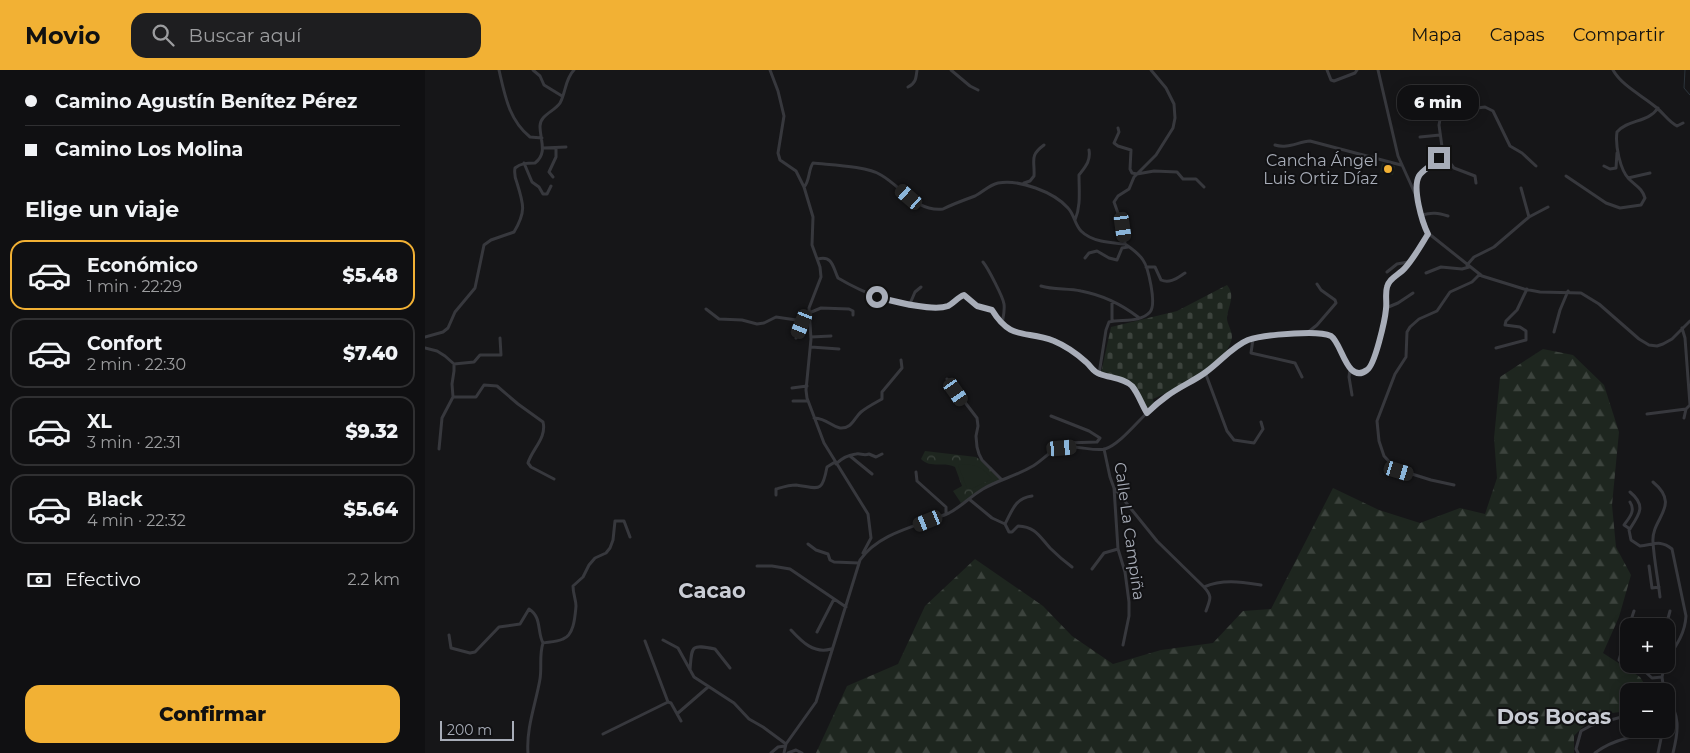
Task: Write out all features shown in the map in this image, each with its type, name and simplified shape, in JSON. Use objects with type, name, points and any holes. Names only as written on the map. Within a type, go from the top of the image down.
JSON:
[{"type":"street","points":[[499,70],[508,109],[517,124],[530,137],[541,138]]},
{"type":"street","points":[[533,70],[540,76],[544,85],[562,96]]},
{"type":"street","points":[[425,337],[443,332],[448,328],[455,312],[475,288],[484,245],[491,240],[514,232],[520,222],[524,204],[514,172],[515,168],[524,163],[535,163],[540,159],[543,148],[541,120],[561,102],[569,76],[574,70]]},
{"type":"street","points":[[771,70],[784,116],[778,153],[780,160],[796,171],[804,187],[813,217],[812,245],[818,259],[821,277],[809,313],[811,347],[807,386],[808,401],[824,443],[868,514],[871,538],[860,560],[816,702],[785,745],[778,747],[771,753]]},
{"type":"street","points":[[908,86],[916,80],[917,70]]},
{"type":"street","points":[[951,70],[970,86],[978,90]]},
{"type":"street","points":[[1125,244],[1123,227],[1114,202],[1118,196],[1129,189],[1134,177],[1156,155],[1173,128],[1175,118],[1174,104],[1166,88],[1151,70]]},
{"type":"street","points":[[1327,70],[1333,81],[1357,70]]},
{"type":"street","points":[[1378,70],[1401,165],[1417,198],[1428,234],[1480,274],[1527,290],[1581,293],[1595,301],[1639,339],[1649,345],[1657,346],[1672,339],[1690,321]]},
{"type":"street","points":[[1613,70],[1618,78],[1658,108],[1672,123],[1677,126],[1683,124]]},
{"type":"street","points":[[1476,183],[1475,176],[1455,168],[1443,154],[1439,125],[1441,114],[1485,107],[1493,111],[1510,146],[1522,153],[1536,166]]},
{"type":"street","points":[[1566,176],[1606,203],[1620,208],[1641,205],[1645,198],[1643,190],[1627,178],[1623,171],[1615,142],[1617,132],[1621,128],[1628,123],[1649,117],[1658,108]]},
{"type":"street","points":[[1118,128],[1119,132],[1114,143],[1131,150],[1129,169],[1132,173],[1154,171],[1177,172],[1183,179],[1196,179],[1204,187]]},
{"type":"street","points":[[1420,137],[1440,135]]},
{"type":"street","points":[[1275,144],[1286,147],[1310,141],[1401,165]]},
{"type":"street","points":[[1023,183],[1034,176],[1034,155],[1044,145]]},
{"type":"street","points":[[543,148],[566,147]]},
{"type":"street","points":[[553,176],[549,172],[556,157],[556,148]]},
{"type":"street","points":[[1075,221],[1079,202],[1079,175],[1090,158],[1089,150]]},
{"type":"street","points":[[1604,166],[1610,169],[1616,168],[1617,152]]},
{"type":"street","points":[[1417,198],[1417,179],[1422,172],[1432,166],[1443,154]]},
{"type":"street","points":[[524,163],[532,182],[539,187],[543,194],[547,194],[551,186]]},
{"type":"street","points":[[804,187],[809,168],[813,163],[863,169],[878,173],[919,205],[937,209],[943,209],[976,195],[995,184],[1007,182],[1023,183],[1042,191],[1062,203],[1068,208],[1082,231],[1104,242],[1125,244],[1142,259],[1153,294],[1154,304],[1150,312],[1129,321],[1109,322],[1099,374]]},
{"type":"street","points":[[1627,178],[1650,173]]},
{"type":"street","points":[[1521,188],[1529,217]]},
{"type":"street","points":[[1426,273],[1441,267],[1462,269],[1468,266],[1474,257],[1494,247],[1529,217],[1548,207]]},
{"type":"street","points":[[1422,215],[1431,212],[1448,216]]},
{"type":"street","points":[[808,544],[816,550],[828,554],[830,560],[834,562],[860,560],[871,546],[877,542],[946,514],[984,489],[1032,467],[1053,451],[1074,446],[1104,449],[1126,435],[1167,396],[1205,372],[1239,346],[1253,339],[1307,333],[1325,334],[1337,342],[1350,369],[1362,373],[1368,370],[1372,365],[1382,333],[1386,308],[1386,288],[1389,281],[1405,269],[1428,234]]},
{"type":"street","points":[[1085,258],[1089,253],[1097,251],[1117,260],[1122,248],[1129,247]]},
{"type":"street","points":[[818,259],[823,258],[831,261],[835,266],[838,278],[849,284],[877,297],[909,306],[948,306],[964,295],[977,306],[992,310],[1002,324],[1015,333],[1052,340],[1069,348],[1099,374],[1132,386],[1147,413]]},
{"type":"street","points":[[983,262],[989,269],[1005,306],[1002,324]]},
{"type":"street","points":[[1387,272],[1397,264],[1409,262]]},
{"type":"street","points":[[1146,267],[1155,267],[1161,280],[1166,282],[1172,281],[1185,273]]},
{"type":"street","points":[[1454,485],[1399,471],[1384,456],[1379,441],[1377,421],[1395,374],[1406,357],[1407,332],[1410,327],[1419,318],[1437,311],[1450,292],[1472,282],[1480,274]]},
{"type":"street","points":[[1307,333],[1317,325],[1336,303],[1317,284]]},
{"type":"street","points":[[1041,286],[1052,289],[1080,291],[1112,301],[1123,305],[1139,318]]},
{"type":"street","points":[[909,306],[915,292],[921,287]]},
{"type":"street","points":[[1497,348],[1526,340],[1526,331],[1505,325],[1506,321],[1517,310],[1527,290]]},
{"type":"street","points":[[1554,332],[1568,291]]},
{"type":"street","points":[[1386,308],[1413,293]]},
{"type":"street","points":[[1112,301],[1112,321]]},
{"type":"street","points":[[809,313],[821,308],[849,309],[853,311],[853,315]]},
{"type":"street","points":[[706,309],[719,319],[741,320],[757,324],[764,323],[775,317],[803,321],[809,320]]},
{"type":"street","points":[[796,338],[803,321]]},
{"type":"street","points":[[1647,414],[1686,408],[1690,404],[1688,356],[1682,328]]},
{"type":"street","points":[[811,337],[831,336]]},
{"type":"street","points":[[453,364],[474,362],[480,355],[501,355],[500,338]]},
{"type":"street","points":[[1253,339],[1251,353],[1295,363],[1302,377]]},
{"type":"street","points":[[811,347],[839,349]]},
{"type":"street","points":[[425,348],[437,351],[453,364],[453,397],[443,414],[439,449]]},
{"type":"street","points":[[814,418],[824,419],[838,428],[846,428],[852,424],[861,412],[882,399],[882,392],[902,368],[901,360]]},
{"type":"street","points":[[1350,369],[1349,377],[1352,395]]},
{"type":"street","points":[[1205,372],[1227,432],[1234,440],[1254,443],[1263,429],[1261,422]]},
{"type":"street","points":[[947,380],[977,418],[976,436],[979,454],[982,460],[1002,480]]},
{"type":"street","points":[[453,397],[476,397],[485,385],[497,386],[517,404],[543,422],[545,429],[543,436],[528,462],[531,467],[554,479]]},
{"type":"street","points":[[792,388],[807,386]]},
{"type":"street","points":[[793,401],[808,401]]},
{"type":"street","points":[[797,407],[800,401]]},
{"type":"street","points":[[1685,418],[1686,408]]},
{"type":"street","points":[[1051,416],[1089,430],[1099,438],[1097,442],[1066,443],[1062,448]]},
{"type":"street","name":"Calle La Campiña","points":[[1104,449],[1109,477],[1114,488],[1118,549],[1125,572],[1129,616],[1123,645]]},
{"type":"street","points":[[776,495],[776,489],[789,485],[812,489],[820,487],[824,481],[827,467],[843,457],[857,454],[865,456],[869,454],[877,457],[882,454]]},
{"type":"street","points":[[850,456],[872,474]]},
{"type":"street","points":[[916,472],[917,481],[946,507],[946,514]]},
{"type":"street","points":[[1653,482],[1663,492],[1665,502],[1653,543],[1660,597]]},
{"type":"street","points":[[1114,488],[1157,541],[1209,593],[1211,597],[1206,611]]},
{"type":"street","points":[[1630,492],[1640,506],[1638,516],[1630,529],[1629,535],[1634,543],[1639,546],[1660,543],[1666,544],[1672,549],[1686,616],[1683,635],[1675,648]]},
{"type":"street","points":[[1005,524],[1018,501],[1022,497],[1031,496]]},
{"type":"street","points":[[969,499],[993,518],[1005,524],[1009,532],[1021,526],[1039,533],[1051,549],[1072,567]]},
{"type":"street","points":[[1630,502],[1632,512],[1624,525],[1630,529]]},
{"type":"street","points":[[543,643],[563,639],[570,634],[576,605],[573,586],[583,577],[595,558],[606,554],[610,548],[615,521],[624,521],[630,537]]},
{"type":"street","points":[[1092,569],[1104,553],[1118,549]]},
{"type":"street","points":[[757,566],[791,569],[846,608]]},
{"type":"street","points":[[1649,566],[1652,588],[1659,587]]},
{"type":"street","points":[[1204,587],[1211,584],[1235,581],[1261,585]]},
{"type":"street","points":[[817,632],[833,599]]},
{"type":"street","points":[[449,635],[451,648],[475,652],[499,627],[520,624],[529,610],[533,612],[539,624],[543,643],[541,650],[541,676],[527,741],[528,753]]},
{"type":"street","points":[[1632,618],[1634,611]]},
{"type":"street","points":[[1668,618],[1670,611]]},
{"type":"street","points":[[791,630],[807,645],[823,651],[831,649]]},
{"type":"street","points":[[663,640],[678,648],[694,677],[734,703],[749,719],[785,745],[786,753],[795,750],[802,753]]},
{"type":"street","points":[[645,641],[667,702],[671,703],[681,721]]},
{"type":"street","points":[[689,671],[692,651],[695,647],[699,646],[715,649],[730,668]]},
{"type":"street","points":[[1648,673],[1652,678],[1662,677]]},
{"type":"street","points":[[1663,673],[1663,683]]},
{"type":"street","points":[[678,713],[708,687]]},
{"type":"street","points":[[603,734],[667,702]]},
{"type":"street","points":[[1673,753],[1678,732],[1675,712]]},
{"type":"street","points":[[1578,753],[1575,749],[1581,731],[1592,725],[1620,717]]},
{"type":"street","points":[[1595,753],[1611,744],[1632,738]]},
{"type":"street","points":[[1658,753],[1661,738]]},
{"type":"green space","name":"Cancha Ángel Luis Ortiz Díaz","points":[[1382,163],[1395,166],[1393,175],[1380,172]]},
{"type":"green space","points":[[1227,285],[1231,293],[1231,301],[1227,320],[1232,337],[1229,347],[1212,366],[1175,389],[1153,399],[1154,403],[1146,409],[1135,386],[1131,382],[1101,373],[1111,327],[1177,311]]},
{"type":"green space","points":[[1543,349],[1573,355],[1604,385],[1619,432],[1612,505],[1616,547],[1631,575],[1619,617],[1603,653],[1620,664],[1620,673],[1634,673],[1640,677],[1644,683],[1620,683],[1620,712],[1593,716],[1574,736],[1574,753],[816,753],[847,686],[898,664],[925,606],[975,559],[1043,606],[1072,636],[1113,664],[1161,650],[1213,643],[1243,611],[1271,609],[1333,488],[1379,510],[1420,523],[1460,508],[1485,514],[1497,478],[1494,438],[1500,377]]},
{"type":"green space","points":[[925,451],[976,457],[991,467],[1002,479],[961,503],[953,491],[962,486],[955,467],[925,462],[921,459]]},
{"type":"green space","points":[[964,464],[980,468],[992,479],[971,489],[967,488],[958,465]]},
{"type":"waterway","points":[[1685,70],[1684,88],[1690,95]]},
{"type":"place","name":"Cancha Ángel Luis Ortiz Díaz","points":[[1388,169]]},
{"type":"district","name":"Cacao","points":[[712,591]]},
{"type":"district","name":"Dos Bocas","points":[[1554,717]]},
{"type":"route","points":[[877,297],[909,306],[941,307],[948,306],[964,295],[977,306],[992,310],[999,322],[1009,330],[1015,333],[1052,340],[1069,348],[1099,374],[1132,386],[1147,413],[1167,396],[1205,372],[1246,341],[1253,339],[1307,333],[1325,334],[1337,342],[1350,369],[1362,373],[1372,365],[1382,333],[1386,308],[1386,288],[1389,281],[1405,269],[1428,234],[1417,198],[1417,179],[1422,172],[1432,166],[1439,158]]}]
